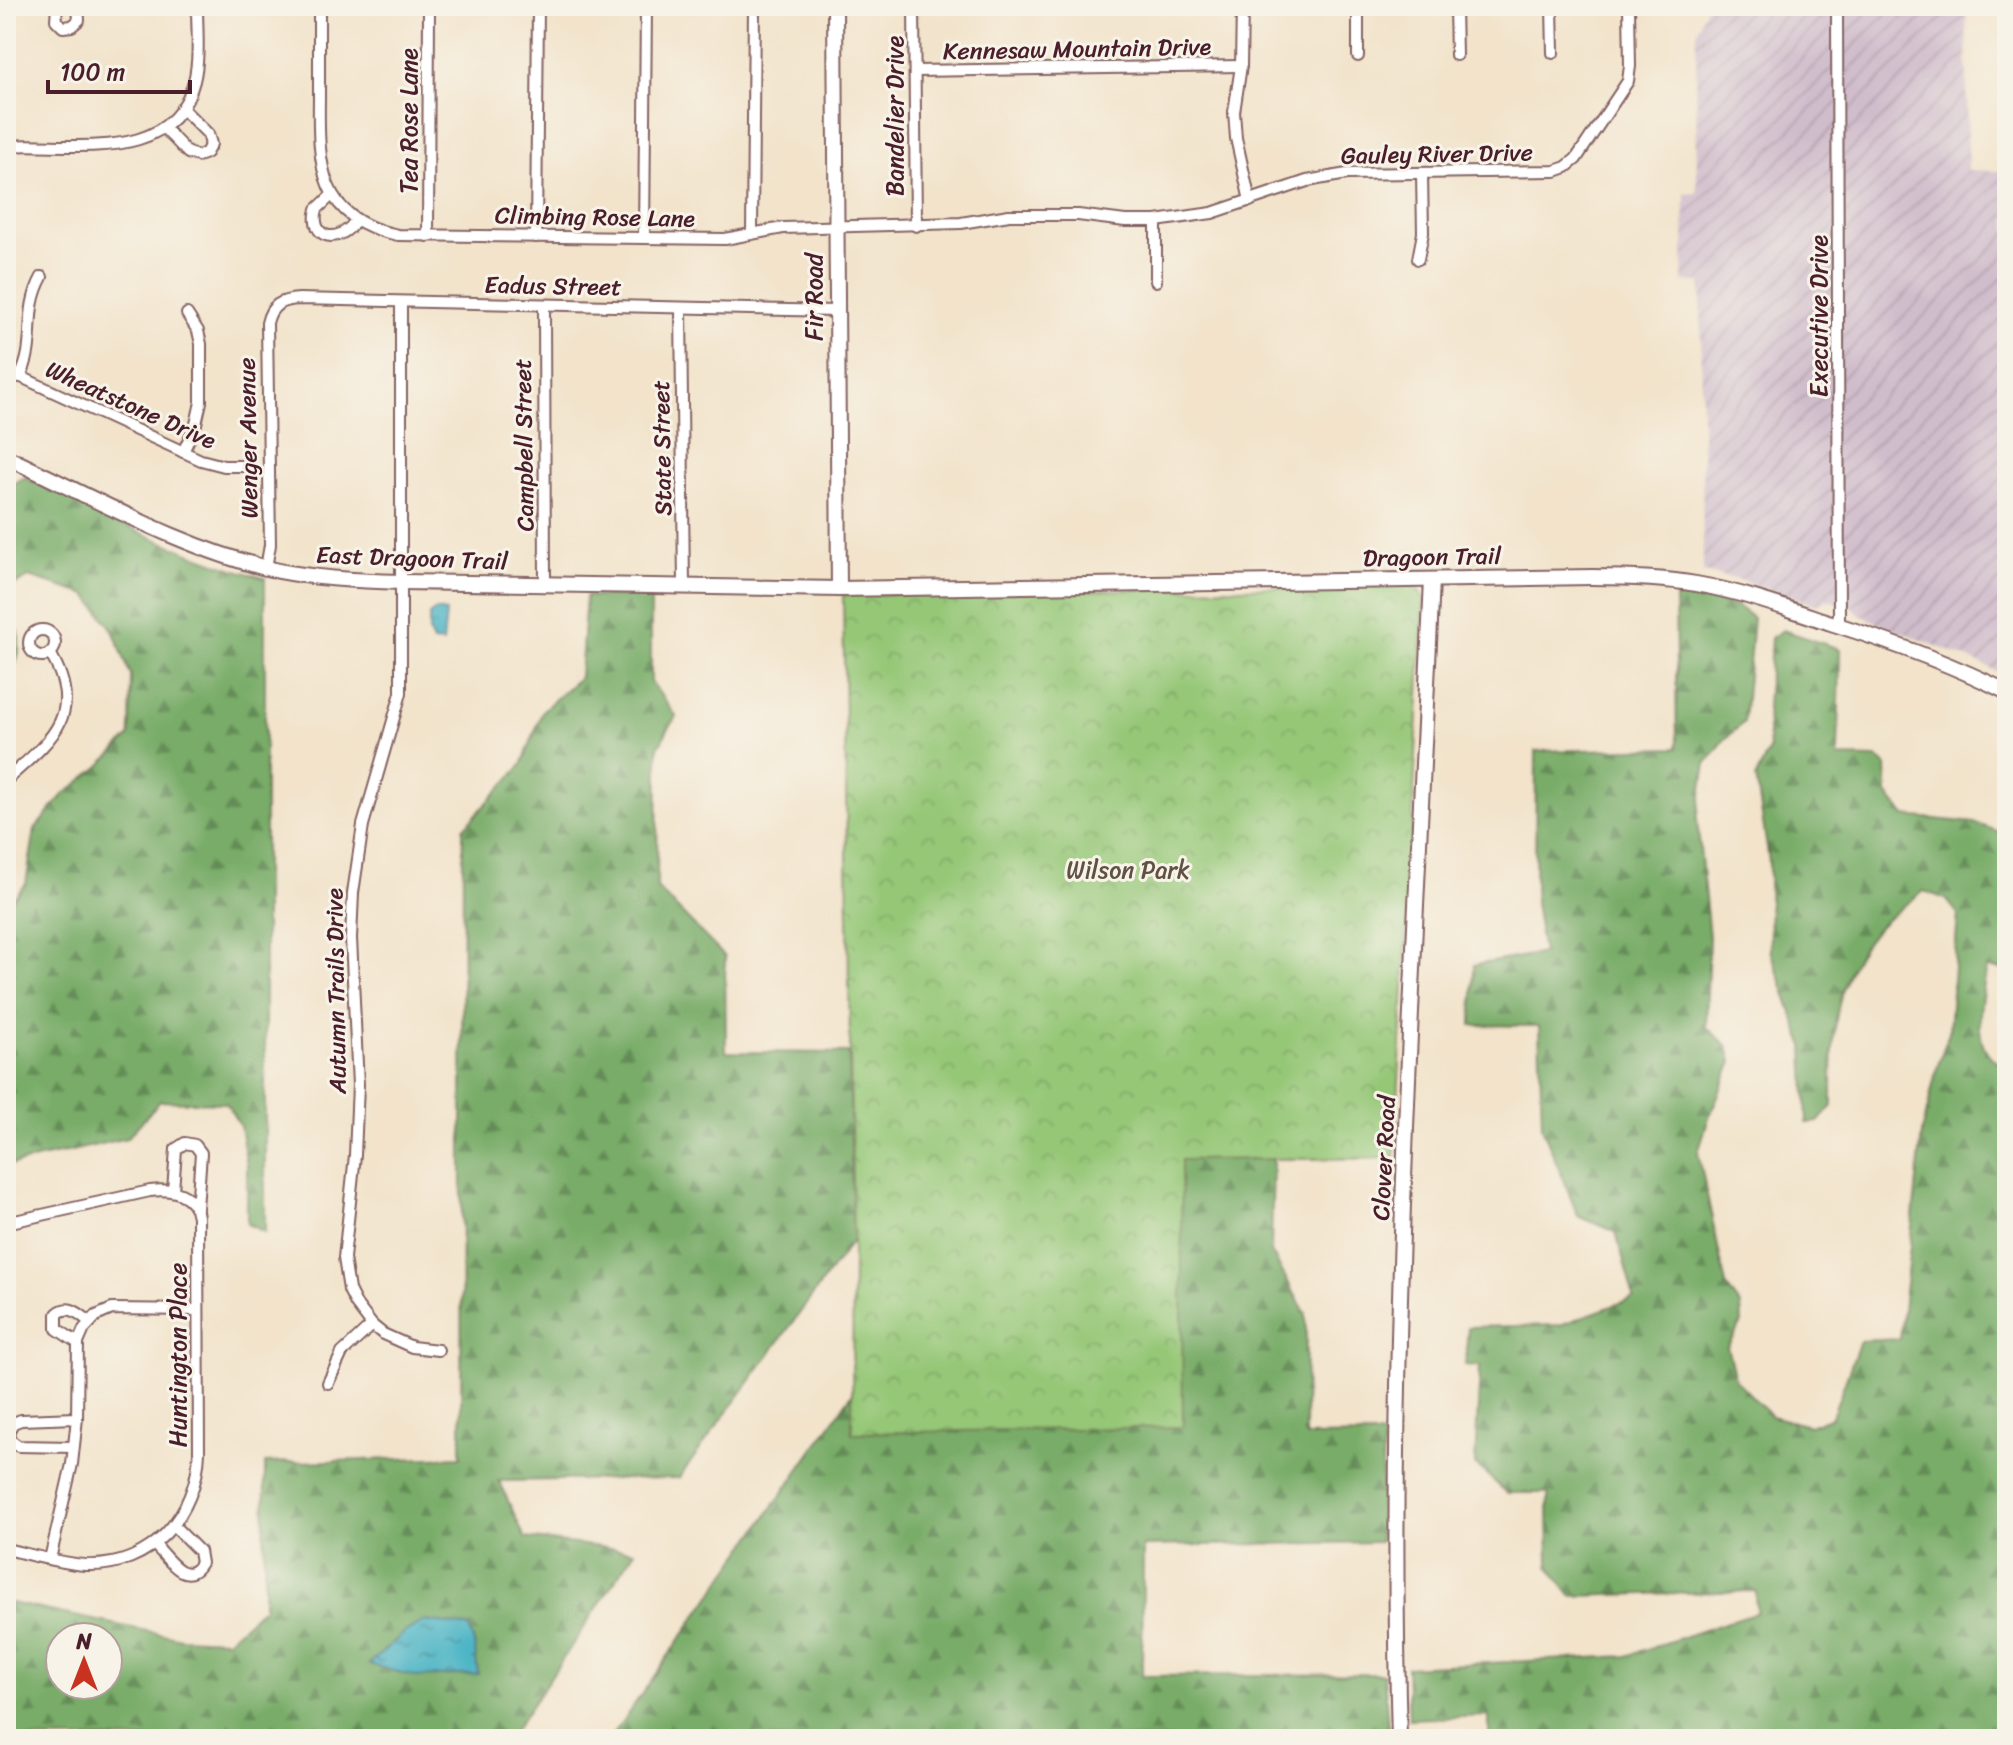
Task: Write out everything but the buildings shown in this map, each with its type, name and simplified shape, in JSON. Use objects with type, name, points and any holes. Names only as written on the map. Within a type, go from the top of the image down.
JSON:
[{"type":"street","points":[[57,6],[56,20],[63,27],[72,26],[79,20],[78,6]]},
{"type":"street","points":[[6,146],[121,144],[164,128],[182,108],[190,92],[196,69],[197,6]]},
{"type":"street","points":[[319,6],[318,149],[332,195],[356,220],[349,230],[337,236],[330,236],[316,222],[317,209],[332,195]]},
{"type":"street","name":"Tea Rose Lane","points":[[428,236],[429,6]]},
{"type":"street","points":[[536,237],[538,6]]},
{"type":"street","points":[[644,238],[646,6]]},
{"type":"street","points":[[752,232],[754,6]]},
{"type":"street","name":"Fir Road","points":[[835,6],[839,589]]},
{"type":"street","name":"Bandelier Drive","points":[[914,6],[916,226]]},
{"type":"street","points":[[1242,6],[1241,66],[1234,112],[1236,138],[1250,201]]},
{"type":"street","points":[[1358,6],[1358,56]]},
{"type":"street","points":[[1455,6],[1456,55]]},
{"type":"street","points":[[1552,6],[1553,53]]},
{"type":"street","name":"Gauley River Drive","points":[[836,228],[916,226],[1043,214],[1156,221],[1212,213],[1326,177],[1347,174],[1546,172],[1566,167],[1576,159],[1625,89],[1630,66],[1629,6]]},
{"type":"street","name":"Executive Drive","points":[[1837,7],[1839,625]]},
{"type":"street","name":"Kennesaw Mountain Drive","points":[[915,71],[1241,66]]},
{"type":"street","points":[[164,128],[188,153],[198,156],[206,153],[210,139],[182,108]]},
{"type":"street","points":[[1418,259],[1423,233],[1422,174]]},
{"type":"street","name":"Climbing Rose Lane","points":[[356,220],[382,232],[428,236],[725,239],[783,228],[836,228]]},
{"type":"street","points":[[1156,221],[1156,281]]},
{"type":"street","points":[[20,377],[30,348],[30,304],[42,277]]},
{"type":"street","name":"Eadus Street","points":[[272,309],[281,301],[291,300],[836,311]]},
{"type":"street","name":"Autumn Trails Drive","points":[[401,303],[401,693],[363,825],[351,917],[358,1085],[355,1155],[344,1258],[349,1290],[372,1325],[383,1334],[412,1347],[438,1350]]},
{"type":"street","name":"Campbell Street","points":[[544,306],[545,584]]},
{"type":"street","name":"State Street","points":[[681,308],[684,587]]},
{"type":"street","name":"Wenger Avenue","points":[[266,568],[270,545],[267,323],[272,309]]},
{"type":"street","points":[[183,452],[196,424],[201,402],[201,344],[198,331],[187,314]]},
{"type":"street","name":"Wheatstone Drive","points":[[6,370],[214,465],[243,466]]},
{"type":"street","name":"East Dragoon Trail","points":[[6,457],[198,546],[266,568],[330,579],[839,589]]},
{"type":"street","name":"Dragoon Trail","points":[[839,589],[1592,577],[1677,581],[1737,593],[1839,625],[1931,657],[2007,692]]},
{"type":"street","name":"Clover Road","points":[[1399,1739],[1395,1528],[1397,1356],[1432,580]]},
{"type":"street","points":[[6,780],[46,745],[62,719],[66,695],[59,669],[50,653]]},
{"type":"street","name":"Huntington Place","points":[[151,1547],[174,1526],[191,1498],[198,1469],[197,1209],[201,1153],[195,1145],[185,1143],[176,1149],[173,1191]]},
{"type":"street","points":[[6,1223],[150,1191],[173,1191],[190,1200],[197,1209]]},
{"type":"street","points":[[50,1559],[77,1418],[78,1343],[90,1322],[103,1312],[124,1308],[198,1310]]},
{"type":"street","points":[[78,1343],[57,1329],[57,1314],[70,1309],[90,1322]]},
{"type":"street","points":[[328,1383],[342,1353],[372,1325]]},
{"type":"street","points":[[73,1447],[18,1446],[10,1440],[8,1432],[13,1423],[21,1420],[77,1418]]},
{"type":"street","points":[[6,1549],[86,1565],[125,1560],[151,1547],[179,1571],[190,1574],[201,1563],[201,1554],[174,1526]]},
{"type":"shaded area","points":[[1706,6],[1966,6],[1968,170],[2007,171],[2007,677],[1862,616],[1852,606],[1827,600],[1817,605],[1740,580],[1703,572],[1701,282],[1683,282],[1685,194],[1697,193],[1696,33]]},
{"type":"green space","points":[[24,477],[172,546],[265,578],[265,1232],[247,1224],[247,1165],[240,1126],[226,1103],[160,1101],[127,1138],[6,1166],[6,906],[26,884],[35,829],[62,796],[99,767],[130,736],[131,676],[113,630],[87,595],[29,577],[6,590],[6,488]]},
{"type":"green space","name":"Wilson Park","points":[[1416,587],[1424,598],[1395,1158],[1181,1160],[1183,1427],[852,1433],[853,1240],[843,595]]},
{"type":"green space","points":[[1675,590],[1738,607],[1753,618],[1744,722],[1725,739],[1706,764],[1697,819],[1709,937],[1706,1027],[1728,1046],[1732,1062],[1698,1152],[1726,1285],[1741,1306],[1742,1323],[1727,1347],[1735,1379],[1771,1416],[1809,1426],[1832,1417],[1860,1341],[1900,1339],[1922,1133],[1936,1071],[1949,1032],[1958,914],[1946,899],[1924,891],[1887,919],[1868,940],[1856,959],[1840,998],[1832,1062],[1832,1106],[1818,1122],[1807,1123],[1804,1046],[1770,950],[1769,861],[1756,777],[1769,750],[1767,708],[1771,638],[1783,630],[1840,649],[1838,757],[1877,758],[1886,766],[1887,794],[1905,816],[1975,823],[2004,834],[2007,832],[2007,970],[1987,968],[1980,1024],[1986,1050],[1994,1060],[2007,1065],[2007,1739],[1489,1739],[1489,1716],[1409,1719],[1407,1667],[1627,1656],[1757,1612],[1756,1591],[1571,1596],[1549,1567],[1548,1493],[1507,1493],[1475,1464],[1480,1366],[1465,1365],[1468,1327],[1560,1325],[1634,1298],[1616,1232],[1578,1216],[1542,1127],[1539,1026],[1472,1025],[1474,965],[1543,953],[1535,903],[1536,751],[1677,748]]},
{"type":"green space","points":[[586,596],[651,597],[651,682],[676,716],[658,747],[657,888],[725,957],[726,1052],[849,1053],[853,1240],[679,1478],[499,1481],[525,1538],[635,1551],[509,1739],[6,1739],[6,1602],[98,1621],[44,1621],[44,1701],[124,1701],[124,1626],[181,1638],[227,1640],[264,1607],[265,1463],[461,1457],[463,829],[522,765],[543,710],[580,677]],"holes":[[[424,1621],[469,1627],[370,1664],[405,1632]]]},
{"type":"green space","points":[[6,623],[19,632],[19,652],[6,697]]},
{"type":"green space","points":[[1090,1055],[1395,1158],[1273,1159],[1271,1252],[1306,1314],[1305,1436],[1383,1435],[1380,1542],[1143,1546],[1142,1676],[1384,1674],[1389,1739],[610,1739]]},
{"type":"water","points":[[436,610],[446,612],[443,643],[433,642],[429,633],[429,615]]},
{"type":"water","points":[[424,1621],[469,1627],[478,1674],[416,1677],[369,1664],[405,1632]]}]
